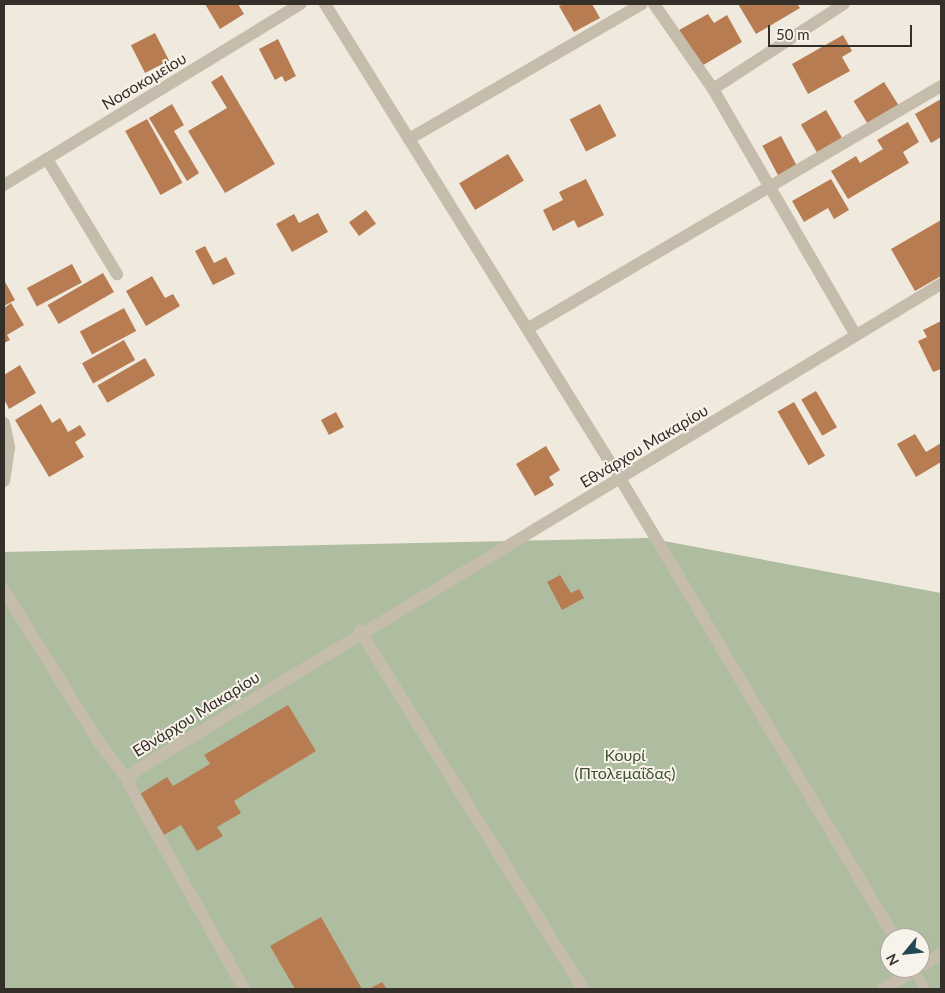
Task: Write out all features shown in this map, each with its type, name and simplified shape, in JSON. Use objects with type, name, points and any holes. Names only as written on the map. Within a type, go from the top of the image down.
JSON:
[{"type":"street","name":"Νοσοκομείου","points":[[4,186],[301,4]]},
{"type":"street","points":[[325,4],[621,480],[889,928]]},
{"type":"street","points":[[409,139],[642,4]]},
{"type":"street","points":[[654,4],[713,89],[769,190],[855,334]]},
{"type":"street","points":[[713,89],[844,4]]},
{"type":"street","points":[[527,329],[769,190],[941,86]]},
{"type":"street","points":[[47,159],[116,274]]},
{"type":"street","name":"Εθνάρχου Μακαρίου","points":[[244,989],[128,780],[146,764],[360,631],[621,480],[855,334],[941,284]]},
{"type":"street","points":[[4,424],[9,447],[4,481]]},
{"type":"street","points":[[4,590],[100,744],[128,780]]},
{"type":"street","points":[[360,631],[583,989]]},
{"type":"street","points":[[930,960],[941,954]]},
{"type":"street","points":[[883,989],[900,978]]},
{"type":"green space","name":"Κουρί (Πτολεμαΐδας)","points":[[648,538],[941,593],[941,989],[4,989],[4,552]]},
{"type":"building","points":[[205,4],[238,4],[244,14],[220,29]]},
{"type":"building","points":[[564,4],[592,4],[600,18],[574,32],[559,6]]},
{"type":"building","points":[[738,4],[797,4],[800,8],[756,34]]},
{"type":"building","points":[[708,14],[714,23],[727,15],[742,42],[700,67],[679,30]]},
{"type":"building","points":[[155,33],[169,61],[145,73],[131,45]]},
{"type":"building","points":[[843,35],[852,51],[842,57],[850,71],[808,94],[792,64]]},
{"type":"building","points":[[278,39],[296,76],[285,82],[282,76],[275,80],[259,49]]},
{"type":"building","points":[[222,75],[275,164],[225,193],[188,131],[227,108],[211,82]]},
{"type":"building","points":[[884,82],[900,108],[870,127],[853,101]]},
{"type":"building","points":[[941,99],[941,137],[931,143],[915,114]]},
{"type":"building","points":[[172,104],[184,125],[174,131],[199,173],[187,181],[149,118]]},
{"type":"building","points":[[600,104],[616,136],[586,152],[570,119]]},
{"type":"building","points":[[826,110],[842,138],[817,152],[801,124]]},
{"type":"building","points":[[147,119],[182,183],[161,195],[125,131]]},
{"type":"building","points":[[908,122],[919,142],[903,152],[909,163],[848,199],[831,171],[856,156],[860,163],[883,149],[877,140]]},
{"type":"building","points":[[781,136],[797,166],[778,176],[762,146]]},
{"type":"building","points":[[508,154],[524,181],[475,210],[459,183]]},
{"type":"building","points":[[586,179],[604,215],[578,228],[574,220],[553,231],[543,210],[563,200],[559,192]]},
{"type":"building","points":[[831,179],[849,210],[834,219],[828,208],[804,222],[792,201]]},
{"type":"building","points":[[366,210],[376,224],[359,236],[349,222]]},
{"type":"building","points":[[318,213],[328,232],[292,252],[276,224],[294,214],[299,223]]},
{"type":"building","points":[[941,220],[941,276],[915,291],[891,249]]},
{"type":"building","points":[[205,246],[214,263],[226,257],[235,274],[213,285],[195,251]]},
{"type":"building","points":[[72,264],[82,283],[37,306],[27,288]]},
{"type":"building","points":[[103,273],[114,292],[59,324],[48,305]]},
{"type":"building","points":[[152,276],[165,298],[173,294],[180,306],[146,326],[126,291]]},
{"type":"building","points":[[4,280],[15,300],[4,306]]},
{"type":"building","points":[[11,303],[24,325],[7,335],[10,340],[4,343],[4,308]]},
{"type":"building","points":[[124,308],[136,331],[92,354],[80,331]]},
{"type":"building","points":[[941,321],[941,369],[933,372],[918,341],[927,337],[923,330]]},
{"type":"building","points":[[124,340],[135,360],[93,383],[82,363]]},
{"type":"building","points":[[145,358],[155,375],[107,403],[97,386]]},
{"type":"building","points":[[20,365],[36,393],[9,409],[4,399],[4,375]]},
{"type":"building","points":[[816,391],[837,427],[822,436],[801,400]]},
{"type":"building","points":[[794,402],[825,456],[809,465],[778,411]]},
{"type":"building","points":[[41,404],[52,423],[60,418],[68,432],[80,425],[86,435],[75,442],[84,457],[49,477],[15,420]]},
{"type":"building","points":[[336,412],[344,427],[329,435],[321,420]]},
{"type":"building","points":[[915,434],[926,452],[941,443],[941,462],[916,477],[897,444]]},
{"type":"building","points":[[546,446],[560,470],[549,477],[554,485],[535,496],[516,464]]},
{"type":"building","points":[[560,575],[571,593],[579,589],[584,598],[562,610],[547,582]]},
{"type":"building","points":[[288,705],[316,751],[234,801],[241,813],[217,827],[223,836],[197,851],[181,825],[162,836],[137,796],[167,777],[173,786],[210,764],[204,755]]},
{"type":"building","points":[[321,917],[362,989],[295,989],[270,946]]},
{"type":"building","points":[[382,982],[387,989],[369,989]]}]
